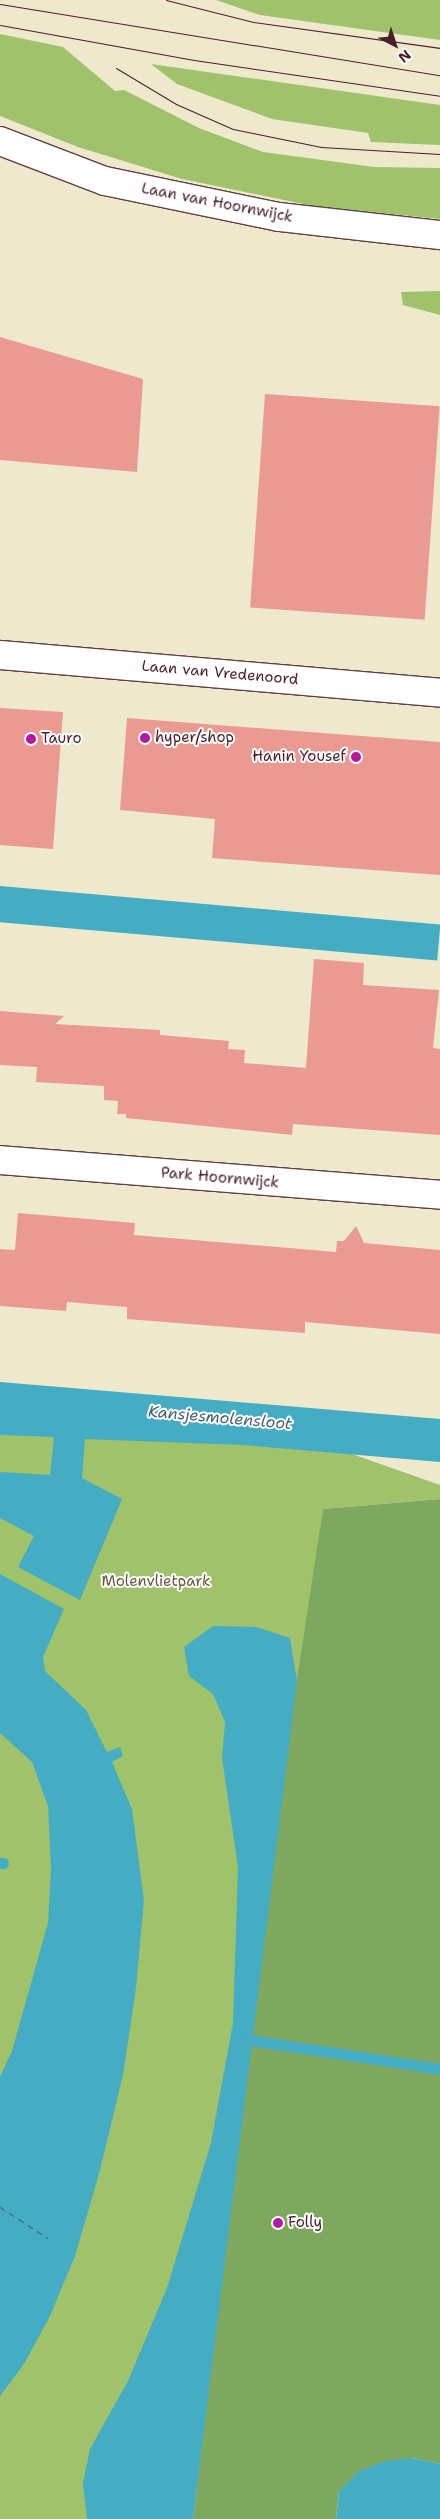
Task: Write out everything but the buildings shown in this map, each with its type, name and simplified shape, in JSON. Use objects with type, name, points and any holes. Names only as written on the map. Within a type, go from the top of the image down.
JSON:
[{"type":"street","name":"Laan van Hoornwijck","points":[[0,141],[105,180],[279,217],[440,236]]},
{"type":"street","name":"Laan van Vredenoord","points":[[0,655],[440,693]]},
{"type":"street","name":"Park Hoornwijck","points":[[0,1160],[440,1195]]},
{"type":"green space","points":[[216,0],[440,0],[440,40],[260,15]]},
{"type":"green space","points":[[0,34],[63,47],[115,91],[124,90],[199,128],[263,152],[374,167],[440,168],[440,219],[313,206],[182,179],[78,147],[0,116]]},
{"type":"green space","points":[[151,64],[440,105],[440,145],[371,142],[368,133],[272,119],[177,84]]},
{"type":"green space","points":[[440,291],[440,315],[403,305],[401,292]]},
{"type":"green space","name":"Molenvlietpark","points":[[0,1412],[352,1454],[440,1485],[440,1499],[323,1509],[193,2519],[0,2519]]},
{"type":"green space","points":[[440,1499],[440,2464],[412,2458],[339,2491],[336,2519],[193,2519],[282,1778],[323,1509]]},
{"type":"water","points":[[0,886],[440,924],[437,960],[0,922]]},
{"type":"water","name":"Kansjesmolensloot","points":[[0,1382],[440,1419],[440,1462],[243,1445],[85,1439],[82,1478],[122,1499],[80,1600],[18,1567],[34,1536],[0,1518],[0,1472],[50,1475],[54,1437],[0,1435]]},
{"type":"water","points":[[0,1574],[64,1609],[43,1657],[45,1671],[86,1710],[107,1752],[120,1747],[123,1756],[112,1762],[132,1809],[144,1900],[136,1988],[123,2075],[99,2174],[75,2256],[50,2316],[24,2364],[0,2396],[0,2077],[12,2051],[48,1923],[51,1869],[48,1806],[32,1762],[0,1733]]},
{"type":"water","points":[[213,1626],[256,1627],[290,1638],[297,1681],[193,2519],[87,2519],[83,2483],[90,2449],[128,2381],[167,2288],[211,2143],[233,2023],[238,1867],[222,1758],[225,1722],[213,1694],[189,1676],[184,1647]]},
{"type":"water","points":[[412,2458],[440,2464],[440,2519],[336,2519],[339,2491],[359,2471],[385,2461]]},
{"type":"waterway","points":[[249,2040],[440,2069]]},
{"type":"ferry route","points":[[0,2207],[48,2238]]},
{"type":"tram line","points":[[166,0],[253,22],[440,48]]},
{"type":"tram line","points":[[0,4],[440,75]]},
{"type":"tram line","points":[[0,25],[194,60],[440,96]]},
{"type":"tram line","points":[[116,68],[176,104],[233,129],[321,147],[440,154]]},
{"type":"place","name":"hyper/shop","points":[[145,738]]},
{"type":"place","name":"Tauro","points":[[31,739]]},
{"type":"place","name":"Hanin Yousef","points":[[356,757]]},
{"type":"place","name":"Folly","points":[[278,2223]]}]
